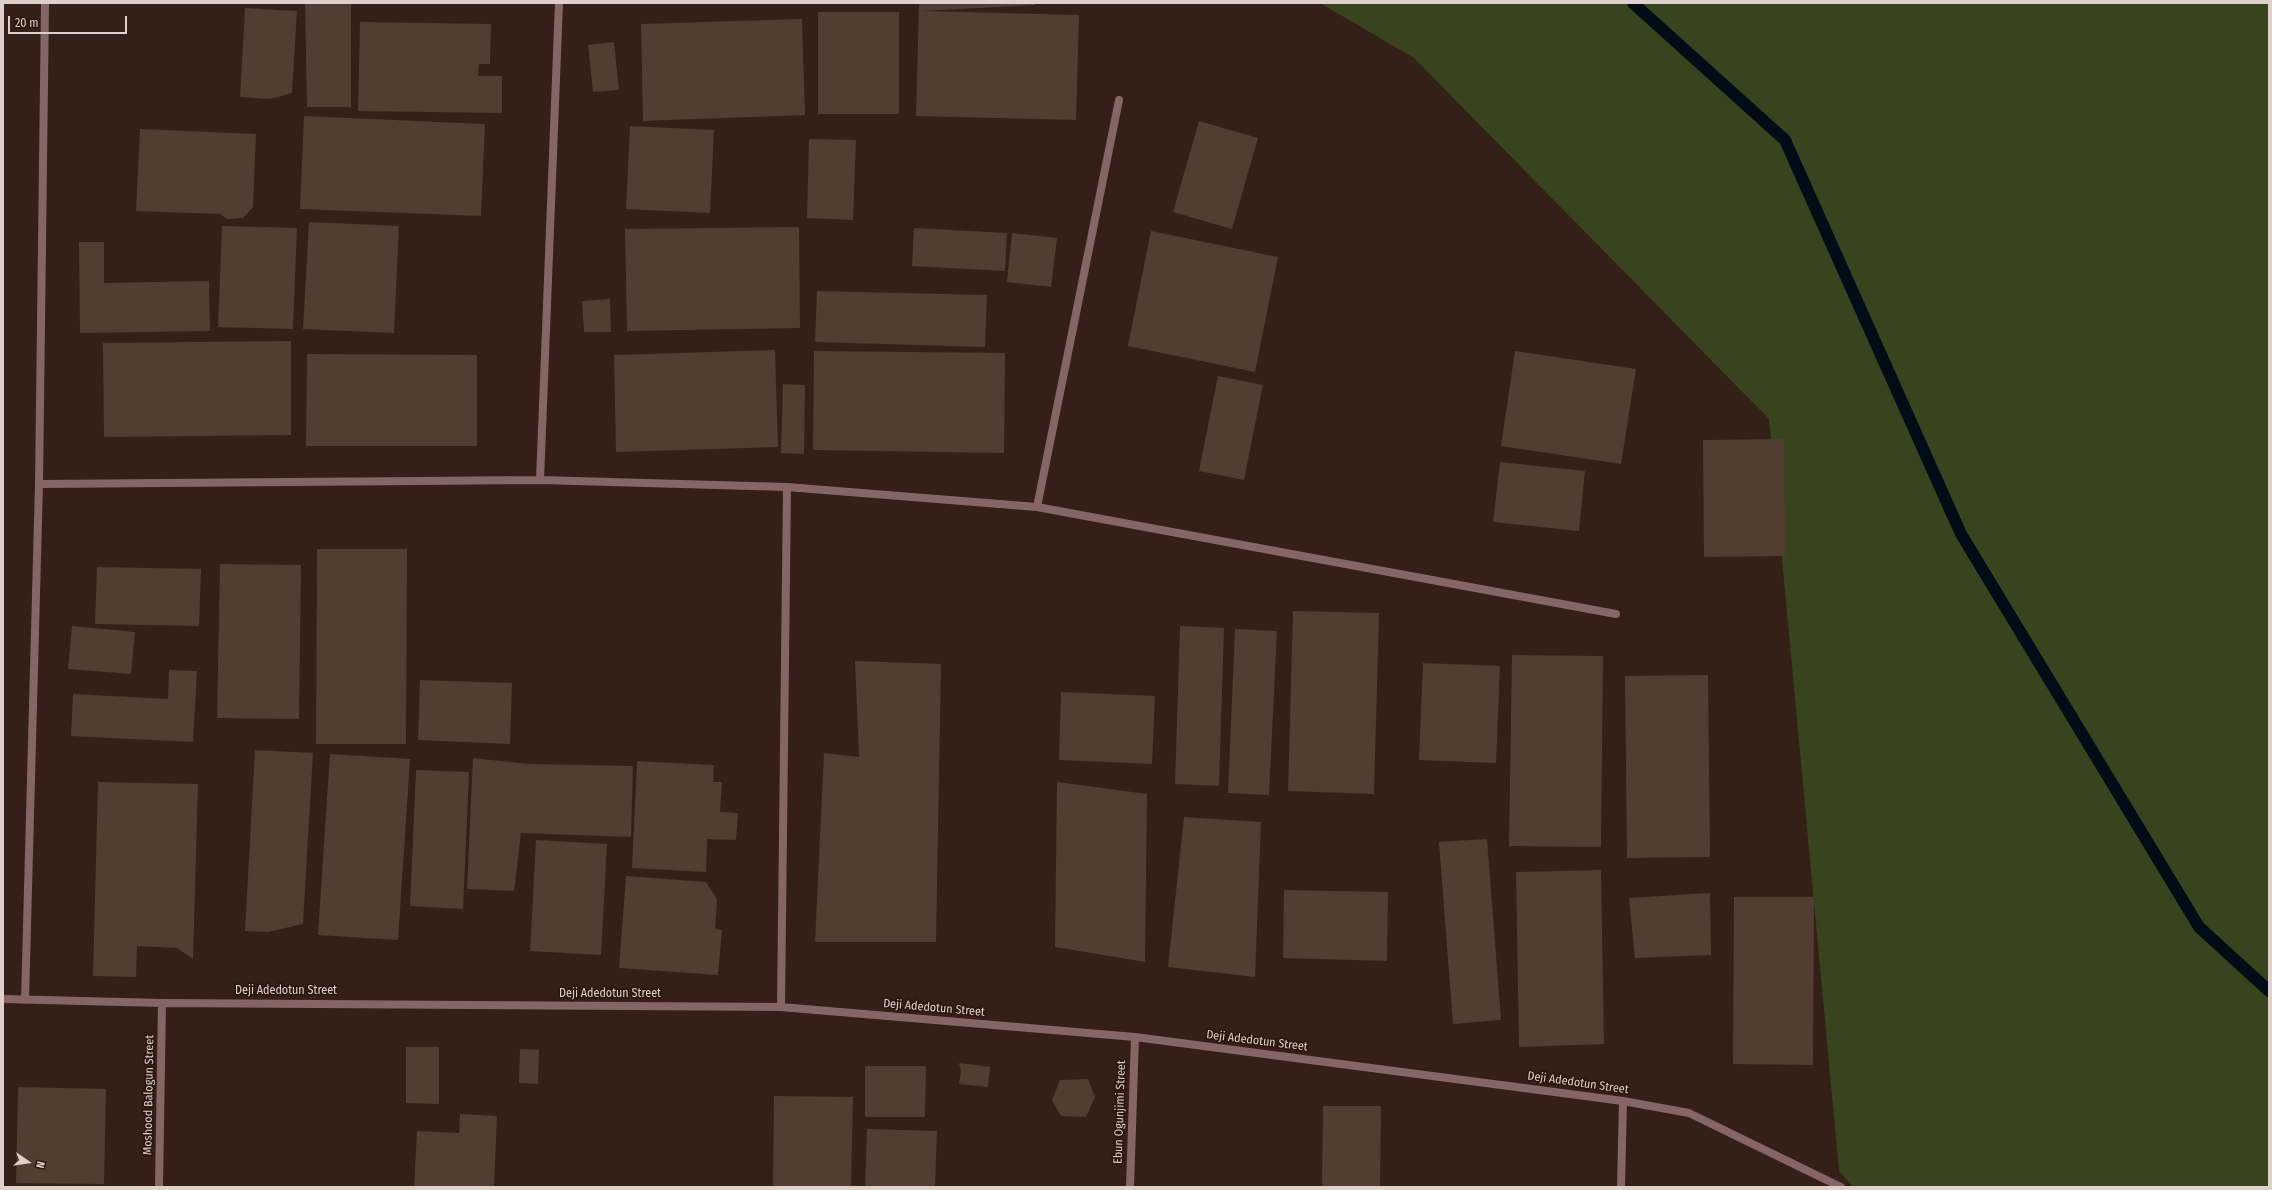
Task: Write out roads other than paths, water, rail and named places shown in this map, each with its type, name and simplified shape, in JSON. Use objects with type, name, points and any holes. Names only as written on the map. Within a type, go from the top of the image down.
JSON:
[{"type":"street","points":[[25,1000],[39,484],[45,3]]},
{"type":"street","points":[[540,480],[559,3]]},
{"type":"street","points":[[1037,507],[1119,100]]},
{"type":"street","points":[[39,484],[540,480],[787,487],[1037,507],[1616,614]]},
{"type":"street","points":[[780,1007],[787,487]]},
{"type":"street","name":"Deji Adedotun Street","points":[[3,999],[162,1003],[780,1007],[1135,1037],[1623,1101],[1689,1113],[1841,1187]]},
{"type":"street","name":"Moshood Balogun Street","points":[[159,1187],[162,1003]]},
{"type":"street","name":"Ebun Ogunjimi Street","points":[[1130,1187],[1135,1037]]},
{"type":"street","points":[[1622,1187],[1623,1101]]},
{"type":"waterway","points":[[1633,3],[1785,140],[1961,534],[2199,927],[2269,991]]}]
